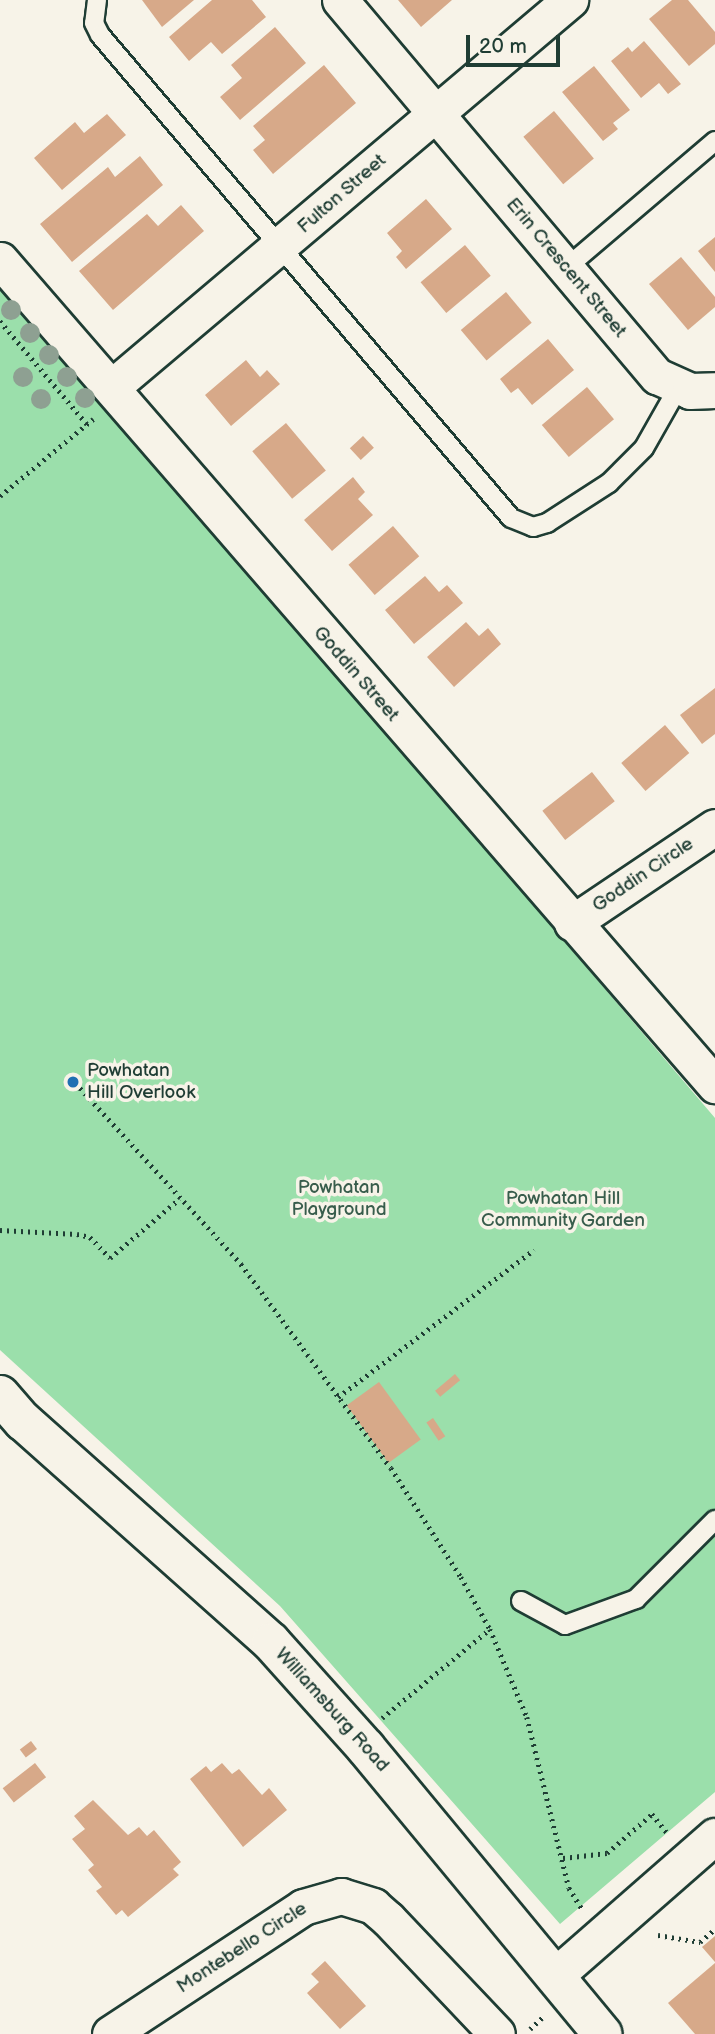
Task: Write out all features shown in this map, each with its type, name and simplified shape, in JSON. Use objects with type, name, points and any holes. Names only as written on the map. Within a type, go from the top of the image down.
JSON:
[{"type":"main road","name":"Williamsburg Road","points":[[8,1408],[271,1642],[366,1748],[603,2034]]},
{"type":"street","name":"Erin Crescent Street","points":[[340,0],[657,376],[678,388]]},
{"type":"street","name":"Fulton Street","points":[[115,393],[281,246],[570,0]]},
{"type":"street","name":"Goddin Street","points":[[0,260],[715,1085]]},
{"type":"street","points":[[678,388],[715,390]]},
{"type":"street","name":"Goddin Circle","points":[[572,923],[715,827]]},
{"type":"street","points":[[555,1975],[715,1836]]},
{"type":"street","name":"Montebello Circle","points":[[110,2034],[303,1907],[341,1896],[373,1906],[513,2032]]},
{"type":"lane","points":[[97,0],[94,23],[100,36],[502,508],[521,524],[547,523],[609,483],[645,448],[678,388]]},
{"type":"lane","points":[[566,268],[715,141]]},
{"type":"lane","points":[[521,1601],[565,1625],[636,1600],[715,1520]]},
{"type":"path","points":[[0,321],[87,424]]},
{"type":"path","points":[[0,496],[87,424],[115,393]]},
{"type":"path","points":[[80,1088],[178,1199],[241,1264],[391,1468],[490,1629],[527,1717],[576,1902]]},
{"type":"path","points":[[0,1230],[90,1237],[110,1258],[178,1199]]},
{"type":"path","points":[[338,1397],[534,1250]]},
{"type":"path","points":[[377,1722],[490,1629]]},
{"type":"path","points":[[564,1858],[607,1853],[652,1814],[673,1839],[663,1847]]},
{"type":"path","points":[[578,1921],[596,1906]]},
{"type":"path","points":[[658,1935],[700,1942],[709,1938],[715,1929]]},
{"type":"path","points":[[513,2032],[544,2016]]},
{"type":"green space","name":"Powhatan Playground","points":[[0,279],[715,1118],[715,1792],[560,1924],[280,1606],[0,1350]]},
{"type":"building","points":[[142,0],[194,0],[162,27]]},
{"type":"building","points":[[212,0],[252,0],[266,17],[222,54],[211,42],[189,61],[169,37]]},
{"type":"building","points":[[398,0],[452,0],[421,27]]},
{"type":"building","points":[[672,0],[688,0],[715,32],[715,44],[689,66],[649,19]]},
{"type":"building","points":[[275,27],[306,63],[240,120],[220,97],[242,78],[231,65]]},
{"type":"building","points":[[644,41],[681,84],[668,94],[659,83],[641,98],[611,61],[628,47],[632,52]]},
{"type":"building","points":[[324,65],[356,103],[273,174],[253,150],[265,140],[253,126]]},
{"type":"building","points":[[594,66],[630,110],[613,123],[618,129],[603,141],[562,92]]},
{"type":"building","points":[[554,111],[594,158],[563,184],[523,137]]},
{"type":"building","points":[[107,114],[126,135],[62,190],[34,158],[75,122],[84,133]]},
{"type":"building","points":[[140,156],[163,185],[72,262],[40,224],[108,167],[115,177]]},
{"type":"building","points":[[426,199],[452,229],[406,269],[396,257],[402,251],[387,233]]},
{"type":"building","points":[[181,205],[204,231],[113,310],[79,271],[147,214],[158,226]]},
{"type":"building","points":[[715,237],[715,272],[698,251]]},
{"type":"building","points":[[465,245],[491,276],[446,313],[421,282]]},
{"type":"building","points":[[681,257],[715,297],[715,307],[688,330],[649,284]]},
{"type":"building","points":[[506,292],[532,323],[487,361],[461,330]]},
{"type":"building","points":[[548,339],[574,370],[532,405],[518,388],[511,393],[500,379]]},
{"type":"building","points":[[246,360],[260,377],[267,370],[280,384],[231,426],[205,395]]},
{"type":"building","points":[[587,387],[614,419],[569,457],[542,425]]},
{"type":"building","points":[[286,423],[326,470],[292,499],[252,451]]},
{"type":"building","points":[[363,436],[374,448],[361,460],[350,448]]},
{"type":"building","points":[[353,477],[365,492],[358,499],[373,515],[332,551],[304,520]]},
{"type":"building","points":[[393,526],[419,556],[375,595],[348,565]]},
{"type":"building","points":[[425,576],[439,592],[447,585],[463,603],[414,644],[385,610]]},
{"type":"building","points":[[466,622],[479,636],[488,628],[501,644],[454,687],[427,657]]},
{"type":"building","points":[[715,688],[715,734],[702,744],[680,715]]},
{"type":"building","points":[[665,725],[689,753],[646,791],[621,763]]},
{"type":"building","points":[[592,772],[615,801],[565,840],[542,811]]},
{"type":"building","points":[[455,1374],[460,1380],[440,1397],[435,1391]]},
{"type":"building","points":[[379,1382],[421,1439],[388,1463],[347,1406]]},
{"type":"building","points":[[433,1418],[445,1436],[439,1441],[426,1422]]},
{"type":"building","points":[[31,1741],[37,1749],[26,1757],[20,1749]]},
{"type":"building","points":[[35,1763],[46,1777],[14,1802],[3,1788]]},
{"type":"building","points":[[222,1763],[232,1774],[239,1769],[262,1795],[269,1788],[287,1810],[243,1847],[190,1779],[206,1766],[211,1772]]},
{"type":"building","points":[[93,1800],[128,1835],[139,1827],[147,1836],[154,1830],[181,1862],[173,1869],[179,1875],[128,1917],[122,1910],[116,1915],[96,1891],[102,1887],[88,1870],[94,1865],[72,1839],[85,1829],[74,1816]]},
{"type":"building","points":[[715,1936],[715,1962],[702,1947]]},
{"type":"building","points":[[325,1961],[366,2006],[340,2029],[307,1993],[319,1982],[311,1974]]},
{"type":"building","points":[[715,1963],[715,2034],[695,2034],[668,2003]]},
{"type":"place","name":"Powhatan Hill Overlook","points":[[73,1082]]},
{"type":"park label","name":"Powhatan Hill Community Garden","points":[[563,1210]]}]
